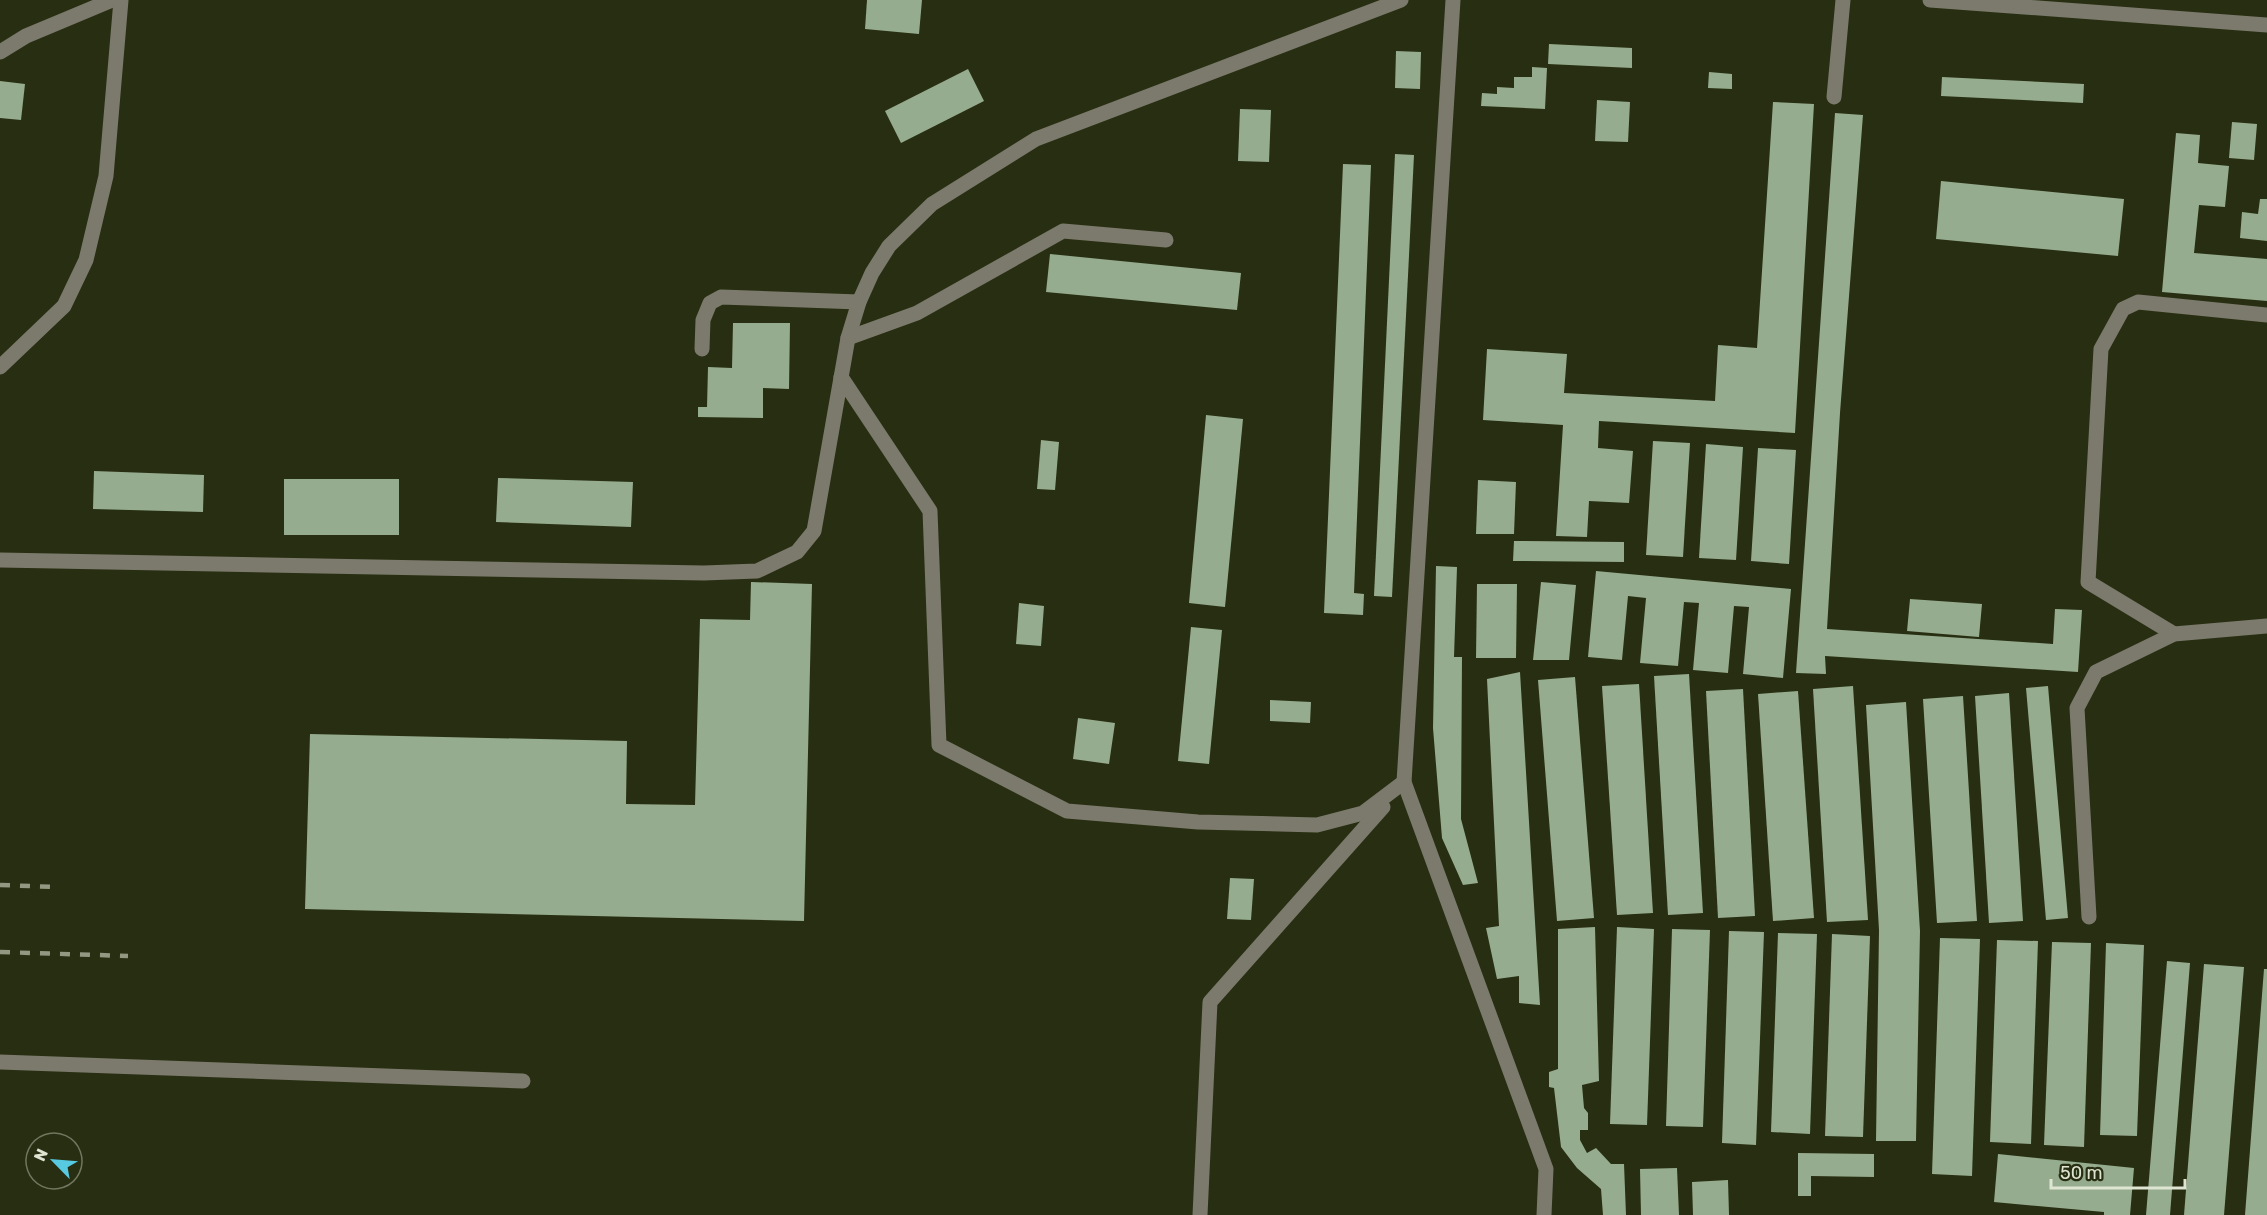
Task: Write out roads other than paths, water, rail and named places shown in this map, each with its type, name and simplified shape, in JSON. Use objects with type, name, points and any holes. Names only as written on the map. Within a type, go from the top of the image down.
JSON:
[{"type":"street","points":[[0,52],[26,36],[112,0]]},
{"type":"street","points":[[0,367],[64,306],[86,260],[106,176],[121,0]]},
{"type":"street","points":[[0,560],[692,573],[758,571],[796,552],[814,531],[848,338],[859,302],[872,273],[889,246],[932,204],[1036,139],[1401,0]]},
{"type":"street","points":[[1453,0],[1404,782],[1546,1169],[1544,1215]]},
{"type":"street","points":[[1834,97],[1843,0]]},
{"type":"street","points":[[1929,0],[2043,4],[2267,25]]},
{"type":"street","points":[[848,338],[917,313],[1063,231],[1166,240]]},
{"type":"street","points":[[702,350],[703,320],[710,303],[722,297],[859,302]]},
{"type":"street","points":[[2174,634],[2088,582],[2101,349],[2123,309],[2138,302],[2267,315]]},
{"type":"street","points":[[841,377],[930,511],[939,745],[1067,811],[1198,822],[1317,825],[1363,813],[1404,782]]},
{"type":"street","points":[[2089,917],[2078,708],[2096,672],[2174,634],[2267,626]]},
{"type":"street","points":[[1200,1215],[1210,1002],[1404,782]]},
{"type":"street","points":[[0,1062],[523,1081]]},
{"type":"railway","points":[[0,885],[54,887]]},
{"type":"railway","points":[[0,952],[128,956]]}]
